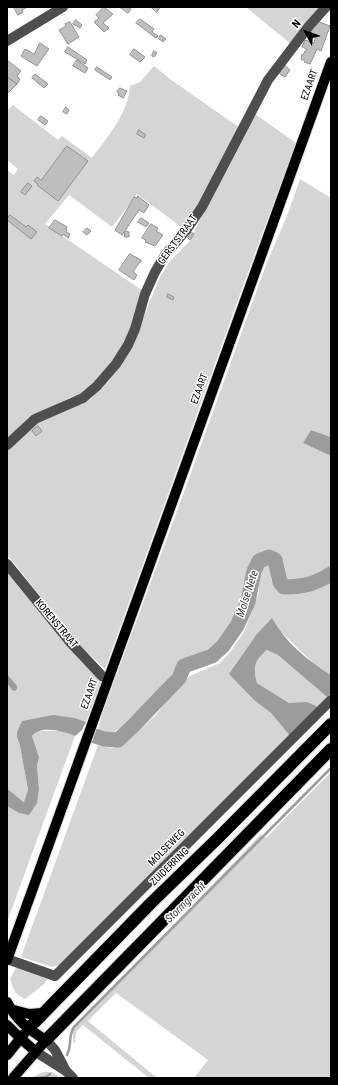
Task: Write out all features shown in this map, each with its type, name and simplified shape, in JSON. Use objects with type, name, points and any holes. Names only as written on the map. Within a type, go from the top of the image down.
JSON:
[{"type":"highway","name":"ZUIDERRING","points":[[24,1034],[152,902],[331,724]]},
{"type":"highway","points":[[46,1040],[331,748]]},
{"type":"main road","name":"EZAART","points":[[92,724],[331,62]]},
{"type":"main road","name":"MOLSEWEG","points":[[7,959],[92,724]]},
{"type":"main road","points":[[9,1005],[29,1014],[43,1013]]},
{"type":"main road","points":[[9,1005],[24,1034],[36,1052]]},
{"type":"main road","points":[[7,1025],[24,1034],[46,1040],[13,1078]]},
{"type":"main road","points":[[7,1055],[24,1034]]},
{"type":"street","points":[[7,41],[63,7]]},
{"type":"street","name":"GERSTSTRAAT","points":[[7,445],[34,419],[83,398],[97,386],[116,364],[128,345],[135,329],[144,294],[155,272],[165,255],[187,229],[202,207],[268,80],[309,26],[326,7]]},
{"type":"street","name":"KORENSTRAAT","points":[[7,564],[71,643],[102,676],[108,679]]},
{"type":"street","name":"MOLSEWEG","points":[[7,959],[55,976],[331,700]]},
{"type":"street","points":[[46,1040],[56,1050],[69,1075]]},
{"type":"street","points":[[36,1052],[69,1075]]},
{"type":"shaded area","points":[[246,7],[323,7],[292,45]]},
{"type":"shaded area","points":[[154,66],[240,128],[206,192],[184,229],[137,194],[112,227],[69,195],[45,224],[143,291],[130,333],[105,372],[79,396],[71,397],[32,417],[7,441],[7,170],[14,175],[18,169],[7,160],[7,111],[13,105],[58,140],[62,136],[92,158],[111,133],[121,115],[130,86],[140,82]]},
{"type":"shaded area","points":[[255,114],[296,143],[105,669],[76,642],[7,554],[7,450],[38,423],[89,400],[107,383],[117,369],[136,335],[160,277],[170,261],[189,242],[225,169]]},
{"type":"shaded area","points":[[300,179],[331,198],[331,437],[311,430],[303,443],[331,456],[331,569],[325,572],[325,569],[301,579],[285,580],[279,559],[271,553],[260,555],[246,578],[246,589],[241,606],[230,627],[216,645],[182,662],[148,702],[122,726],[111,734],[103,735],[97,733],[102,714],[266,265],[287,216]]},
{"type":"shaded area","points":[[311,430],[331,437],[331,456],[303,443]]},
{"type":"shaded area","points":[[267,563],[269,563],[272,567],[271,577],[273,584],[278,589],[285,592],[301,593],[310,591],[317,589],[331,581],[331,675],[314,664],[279,630],[230,674],[254,700],[271,713],[290,736],[60,965],[52,967],[21,957],[98,745],[112,748],[124,744],[155,716],[182,682],[190,676],[220,663],[231,651],[245,630],[259,592],[258,580]]},
{"type":"shaded area","points":[[7,570],[77,657],[102,682],[86,722],[75,718],[22,721],[17,732],[17,737],[28,791],[25,802],[7,789],[7,683],[12,690],[10,677],[7,674]]},
{"type":"shaded area","points":[[272,618],[277,627],[290,643],[314,664],[331,675],[331,693],[327,697],[278,655],[267,650],[259,658],[255,668],[257,683],[289,703],[307,702],[318,707],[290,736],[271,713],[254,700],[229,674],[257,634]]},
{"type":"shaded area","points":[[267,650],[278,655],[327,697],[318,707],[289,703],[257,683],[255,668],[257,661]]},
{"type":"shaded area","points":[[7,674],[17,686],[15,691],[12,690],[7,683]]},
{"type":"shaded area","points":[[53,715],[75,718],[86,722],[82,730],[75,736],[64,732],[46,730],[32,736],[39,757],[37,766],[39,789],[37,803],[29,815],[19,813],[7,806],[7,789],[24,802],[28,790],[17,732],[22,721]]},
{"type":"shaded area","points":[[64,731],[75,736],[7,922],[7,806],[19,813],[39,789],[37,766],[39,757],[32,736],[35,732]]},
{"type":"shaded area","points":[[331,772],[331,1078],[194,1078],[208,1060],[116,993],[88,1021],[157,1078],[149,1078],[83,1025],[76,1032],[75,1044],[73,1041],[73,1030],[261,834],[266,838]]},
{"type":"shaded area","points":[[17,966],[48,979],[43,985],[25,999],[13,988],[10,979]]},
{"type":"shaded area","points":[[43,1072],[52,1072],[62,1078],[31,1078]]},
{"type":"building","points":[[14,7],[27,7],[18,15]]},
{"type":"building","points":[[104,7],[113,14],[103,23],[109,28],[104,32],[94,22],[99,18],[96,15]]},
{"type":"building","points":[[120,7],[128,7],[131,9],[128,13]]},
{"type":"building","points":[[151,7],[160,7],[157,12]]},
{"type":"building","points":[[140,19],[154,29],[152,32],[158,36],[156,38],[136,23]]},
{"type":"building","points":[[76,20],[82,25],[80,28],[73,24]]},
{"type":"building","points":[[317,21],[330,26],[321,51],[317,49],[310,64],[301,59],[302,54],[303,55],[307,49],[302,47],[305,40],[314,43],[316,35],[312,34],[310,37],[308,36]]},
{"type":"building","points":[[70,22],[79,37],[68,44],[59,30],[66,26],[65,24]]},
{"type":"building","points":[[161,35],[166,39],[163,42],[159,39]]},
{"type":"building","points":[[40,43],[49,49],[37,66],[21,56],[25,49],[34,54]]},
{"type":"building","points":[[68,47],[87,60],[85,64],[65,52]]},
{"type":"building","points":[[134,49],[145,57],[140,62],[130,55]]},
{"type":"building","points":[[154,51],[157,53],[154,57],[152,56]]},
{"type":"building","points":[[7,60],[21,71],[17,76],[20,79],[17,84],[7,77]]},
{"type":"building","points":[[77,60],[88,68],[85,73],[73,66]]},
{"type":"building","points":[[283,64],[290,70],[285,77],[277,72]]},
{"type":"building","points":[[97,67],[112,77],[110,80],[95,70]]},
{"type":"building","points":[[35,74],[48,84],[44,88],[32,78]]},
{"type":"building","points":[[7,77],[17,84],[7,94]]},
{"type":"building","points":[[120,88],[127,91],[123,98],[118,95],[119,93],[117,92]]},
{"type":"building","points":[[66,107],[69,110],[67,114],[63,112]]},
{"type":"building","points":[[41,116],[48,121],[45,125],[38,120]]},
{"type":"building","points":[[139,130],[146,135],[144,138],[137,134]]},
{"type":"building","points":[[67,146],[88,161],[58,201],[34,181],[37,177],[41,180]]},
{"type":"building","points":[[28,183],[32,186],[25,195],[21,192]]},
{"type":"building","points":[[138,196],[149,205],[144,213],[139,210],[122,235],[115,230],[134,197],[137,198]]},
{"type":"building","points":[[10,215],[26,227],[28,225],[37,232],[31,239],[7,220]]},
{"type":"building","points":[[141,218],[149,223],[146,227],[138,222]]},
{"type":"building","points":[[55,220],[67,227],[66,232],[70,234],[68,238],[63,234],[62,236],[49,228]]},
{"type":"building","points":[[151,224],[158,228],[156,231],[163,235],[155,246],[145,242],[146,240],[142,238]]},
{"type":"building","points":[[87,228],[91,231],[87,235],[83,232]]},
{"type":"building","points":[[125,231],[129,232],[129,237],[125,237]]},
{"type":"building","points":[[191,232],[194,234],[190,240],[188,238]]},
{"type":"building","points":[[130,254],[141,260],[133,272],[137,275],[134,280],[119,270]]},
{"type":"building","points":[[168,294],[174,297],[173,300],[167,297]]},
{"type":"building","points":[[38,426],[42,431],[36,436],[32,431]]},
{"type":"waterway","name":"Molse Nete","points":[[95,736],[104,739],[118,740],[179,678],[184,666],[212,656],[223,646],[237,626],[248,602],[254,571],[259,561],[269,557],[275,560],[280,582],[284,587],[309,584],[331,574]]},
{"type":"waterway","name":"Stormgracht","points":[[67,1055],[74,1027],[331,768]]},
{"type":"waterway","name":"Stormgracht","points":[[38,1078],[46,1077],[50,1074]]}]
